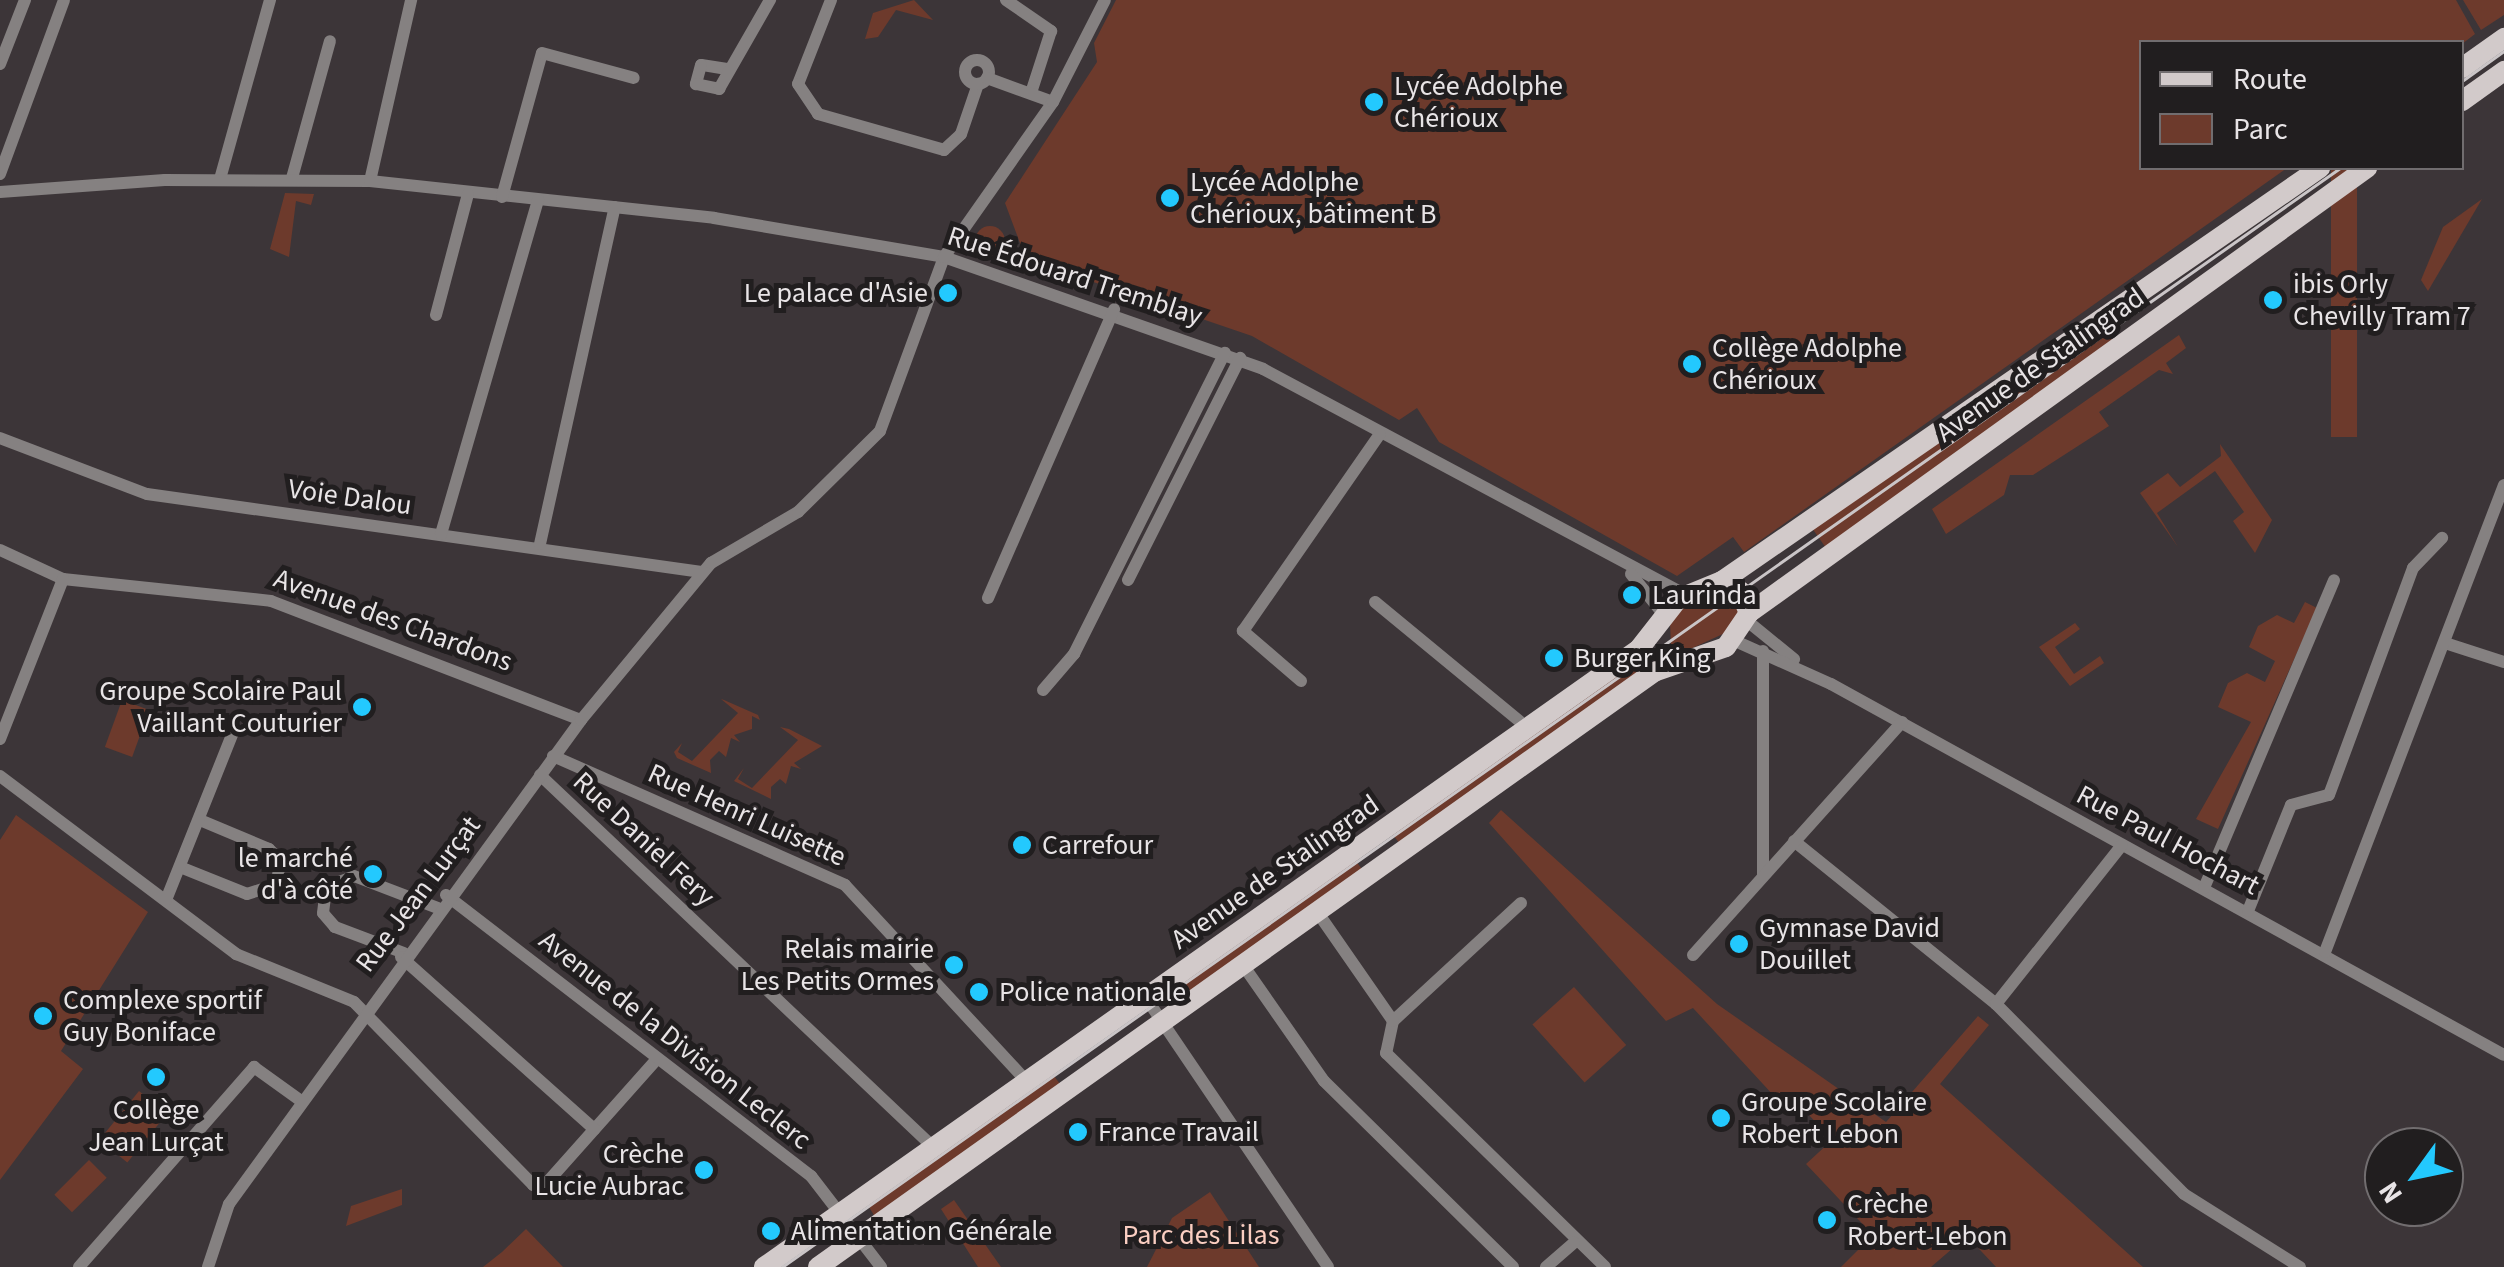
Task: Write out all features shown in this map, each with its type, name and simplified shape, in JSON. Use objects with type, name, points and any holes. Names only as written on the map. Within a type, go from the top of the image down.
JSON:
[{"type":"main road","points":[[2464,67],[2504,38]]},
{"type":"main road","points":[[2464,100],[2504,71]]},
{"type":"main road","points":[[1722,580],[1740,590],[1747,616],[1733,640],[1685,663],[1662,646],[1664,616],[1684,594],[1722,580],[2317,170]]},
{"type":"main road","name":"Avenue de Stalingrad","points":[[1747,616],[2365,170]]},
{"type":"main road","name":"Avenue de Stalingrad","points":[[764,1267],[1024,1078],[1638,649],[1664,616]]},
{"type":"main road","name":"Avenue de Stalingrad","points":[[818,1267],[1654,672],[1685,663]]},
{"type":"street","points":[[0,64],[25,0]]},
{"type":"street","points":[[0,174],[64,0]]},
{"type":"street","points":[[220,179],[270,0]]},
{"type":"street","points":[[370,182],[411,0]]},
{"type":"street","points":[[727,70],[770,0]]},
{"type":"street","points":[[831,0],[798,84],[818,114],[944,150],[962,134],[982,81],[1032,90],[1053,102]]},
{"type":"street","points":[[1006,0],[1051,31],[1032,90]]},
{"type":"street","name":"Rue Jean Lurçat","points":[[208,1267],[247,1179],[300,1100],[446,895],[581,720],[702,572],[798,512],[880,431],[944,256],[1053,102],[1105,0]]},
{"type":"street","points":[[292,178],[330,41]]},
{"type":"street","points":[[502,196],[542,53],[634,78]]},
{"type":"street","name":"Rue Édouard Tremblay","points":[[0,192],[220,179],[370,182],[615,207],[944,256],[1114,309],[1240,358],[1684,594]]},
{"type":"street","points":[[436,315],[468,194]]},
{"type":"street","points":[[442,534],[538,200]]},
{"type":"street","points":[[540,544],[615,207]]},
{"type":"street","points":[[988,598],[1114,309]]},
{"type":"street","points":[[1043,690],[1074,654],[1225,353]]},
{"type":"street","points":[[1128,580],[1240,358]]},
{"type":"street","points":[[1301,681],[1243,631],[1380,434]]},
{"type":"street","name":"Voie Dalou","points":[[0,438],[147,494],[540,544],[702,572]]},
{"type":"street","points":[[2325,952],[2504,486]]},
{"type":"street","points":[[2248,912],[2291,804],[2329,795],[2413,568],[2442,538]]},
{"type":"street","name":"Avenue des Chardons","points":[[0,550],[64,579],[271,601],[581,720]]},
{"type":"street","name":"Rue Édouard Tremblay","points":[[1614,560],[1664,616]]},
{"type":"street","points":[[0,740],[64,579]]},
{"type":"street","points":[[2204,888],[2334,580]]},
{"type":"street","points":[[1375,602],[1528,728]]},
{"type":"street","name":"Rue Paul Hochart","points":[[1747,616],[1807,671]]},
{"type":"street","name":"Rue Paul Hochart","points":[[1733,640],[1807,671],[1902,722],[2325,952],[2504,1055]]},
{"type":"street","points":[[2445,643],[2504,662]]},
{"type":"street","points":[[1763,876],[1764,651]]},
{"type":"street","points":[[1693,955],[1902,722]]},
{"type":"street","points":[[166,900],[234,730]]},
{"type":"street","name":"Rue Henri Luisette","points":[[553,756],[845,885],[1024,1078]]},
{"type":"street","name":"Rue Daniel Fery","points":[[540,774],[932,1146]]},
{"type":"street","points":[[0,776],[236,954],[364,1010],[533,1185],[543,1187],[657,1059]]},
{"type":"street","points":[[180,866],[247,894],[277,884],[280,860],[269,849],[200,820]]},
{"type":"street","points":[[1794,841],[1996,1004],[2184,1194],[2276,1244],[2300,1267]]},
{"type":"street","points":[[1996,1004],[2122,845]]},
{"type":"street","points":[[438,908],[354,876],[326,887],[323,913],[335,927],[402,955],[594,1129]]},
{"type":"street","name":"Avenue de la Division Leclerc","points":[[446,895],[842,1208],[882,1267]]},
{"type":"street","points":[[1521,904],[1393,1021],[1385,1046],[1394,1070],[1574,1243],[1605,1267]]},
{"type":"street","points":[[1318,913],[1393,1021]]},
{"type":"street","points":[[1242,965],[1324,1081],[1513,1267]]},
{"type":"street","points":[[1144,995],[1328,1267]]},
{"type":"street","points":[[78,1267],[254,1066],[300,1100]]},
{"type":"street","points":[[1546,1267],[1574,1243]]},
{"type":"green space","points":[[914,0],[933,20],[896,10],[878,37],[865,39],[873,13]]},
{"type":"green space","points":[[1116,0],[2456,0],[2475,34],[2464,42],[2139,40],[2139,170],[2284,170],[1744,552],[1733,537],[1677,576],[1439,442],[1417,408],[1399,420],[1252,336],[1026,259],[1005,203],[1097,62],[1094,43]]},
{"type":"green space","points":[[2463,0],[2504,0],[2504,15],[2481,30]]},
{"type":"green space","points":[[2331,170],[2357,170],[2357,437],[2331,437]]},
{"type":"green space","points":[[285,193],[314,194],[311,205],[296,201],[289,257],[270,249]]},
{"type":"green space","points":[[2482,199],[2428,291],[2421,280],[2443,227]]},
{"type":"green space","points":[[990,226],[1004,235],[1005,241],[996,255],[990,256],[976,247],[975,241],[984,227]]},
{"type":"green space","points":[[2104,327],[2113,340],[1826,548],[1812,528]]},
{"type":"green space","points":[[2179,335],[2186,348],[2166,363],[2173,374],[2159,370],[2099,412],[2109,426],[2033,475],[2010,475],[2004,495],[1946,534],[1932,509]]},
{"type":"green space","points":[[2220,444],[2272,520],[2255,553],[2233,521],[2244,512],[2215,471],[2157,513],[2178,547],[2140,493],[2168,473],[2180,487],[2221,456]]},
{"type":"green space","points":[[1722,590],[1736,597],[1738,613],[1725,633],[1686,651],[1671,645],[1670,623],[1690,601]]},
{"type":"green space","points":[[2305,602],[2317,608],[2218,829],[2196,819],[2251,722],[2218,707],[2228,683],[2247,673],[2265,682],[2275,661],[2249,647],[2258,626],[2277,615],[2294,623]]},
{"type":"green space","points":[[2075,623],[2080,629],[2055,647],[2074,674],[2100,656],[2104,663],[2070,686],[2039,647]]},
{"type":"green space","points":[[1638,656],[1647,669],[1402,847],[1391,832]]},
{"type":"green space","points":[[721,699],[758,715],[760,720],[752,716],[752,729],[734,735],[740,742],[731,738],[726,757],[719,751],[710,760],[711,773],[677,758],[674,752],[682,743],[678,752],[692,761],[738,713]]},
{"type":"green space","points":[[122,700],[149,710],[132,757],[105,747]]},
{"type":"green space","points":[[780,727],[822,746],[794,763],[801,769],[791,766],[786,784],[780,779],[771,787],[771,799],[734,781],[744,768],[738,779],[752,788],[798,740]]},
{"type":"green space","points":[[1501,810],[1717,1004],[1886,1122],[1978,1016],[1989,1025],[1940,1084],[2143,1267],[1996,1267],[1967,1236],[1931,1267],[1841,1267],[1873,1235],[1806,1164],[1832,1140],[1796,1101],[1786,1109],[1693,1008],[1666,1021],[1489,823]]},
{"type":"green space","name":"Complexe sportif Guy Boniface","points":[[16,815],[148,912],[61,1051],[83,1069],[0,1180],[0,840]]},
{"type":"green space","points":[[1354,858],[1363,871],[1175,1006],[1164,989]]},
{"type":"green space","points":[[1574,987],[1626,1045],[1585,1082],[1532,1024]]},
{"type":"green space","points":[[1048,1068],[1063,1088],[875,1217],[866,1202]]},
{"type":"green space","points":[[139,1091],[167,1114],[127,1163],[99,1140]]},
{"type":"green space","points":[[89,1160],[107,1178],[72,1212],[54,1195]]},
{"type":"green space","points":[[402,1189],[402,1205],[346,1226],[351,1206]]},
{"type":"green space","name":"Parc des Lilas","points":[[1210,1192],[1259,1267],[1147,1267],[1172,1218]]},
{"type":"green space","points":[[954,1200],[1001,1267],[978,1267],[941,1209]]},
{"type":"green space","points":[[526,1229],[563,1267],[483,1267],[502,1252]]},
{"type":"tram line","points":[[2464,80],[2504,51]]},
{"type":"tram line","points":[[782,1267],[2337,170]]},
{"type":"place","name":"Lycée Adolphe Chérioux","points":[[1374,102]]},
{"type":"place","name":"Lycée Adolphe Chérioux, bâtiment B","points":[[1170,198]]},
{"type":"place","name":"Le palace d'Asie","points":[[948,293]]},
{"type":"place","name":"ibis Orly Chevilly Tram 7","points":[[2273,300]]},
{"type":"place","name":"Collège Adolphe Chérioux","points":[[1692,364]]},
{"type":"place","name":"Laurinda","points":[[1632,595]]},
{"type":"place","name":"Burger King","points":[[1554,658]]},
{"type":"place","name":"Groupe Scolaire Paul Vaillant Couturier","points":[[362,707]]},
{"type":"place","name":"Carrefour","points":[[1022,845]]},
{"type":"place","name":"le marché d'à côté","points":[[373,874]]},
{"type":"place","name":"Gymnase David Douillet","points":[[1739,944]]},
{"type":"place","name":"Relais mairie Les Petits Ormes","points":[[954,965]]},
{"type":"place","name":"Police nationale","points":[[979,992]]},
{"type":"place","name":"Complexe sportif Guy Boniface","points":[[43,1016]]},
{"type":"place","name":"Collège Jean Lurçat","points":[[156,1077]]},
{"type":"place","name":"Groupe Scolaire Robert Lebon","points":[[1721,1118]]},
{"type":"place","name":"France Travail","points":[[1078,1132]]},
{"type":"place","name":"Crèche Lucie Aubrac","points":[[704,1170]]},
{"type":"place","name":"Crèche Robert-Lebon","points":[[1827,1220]]},
{"type":"place","name":"Alimentation Générale","points":[[771,1231]]}]
